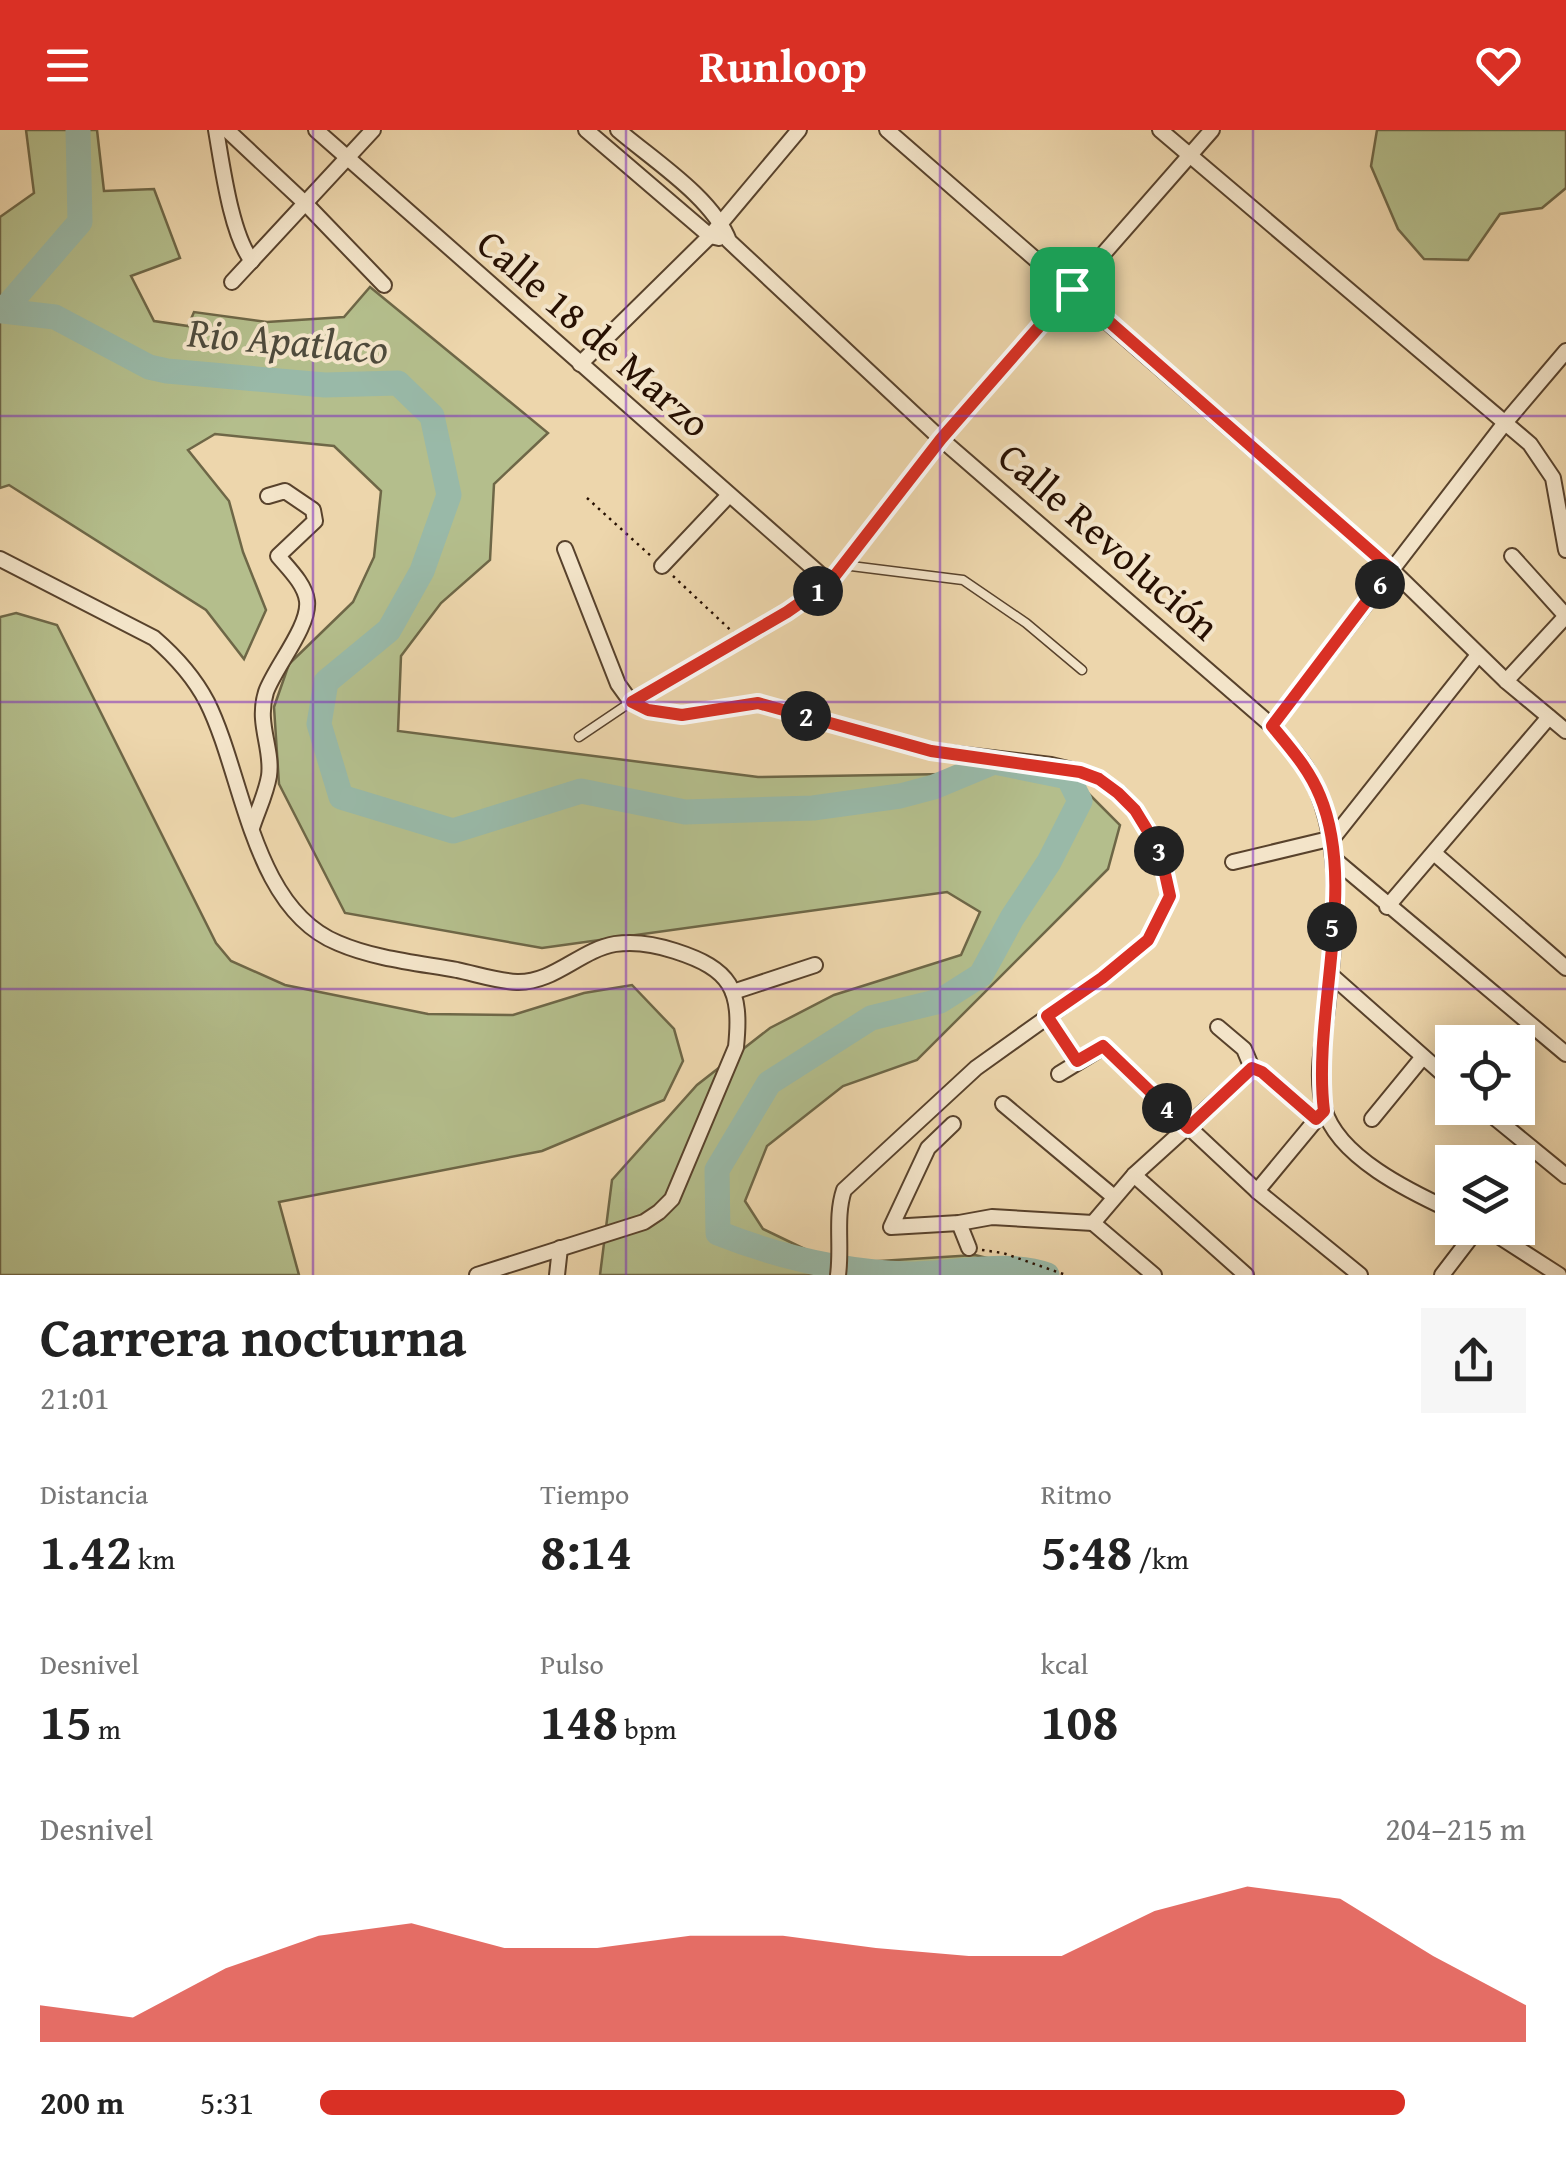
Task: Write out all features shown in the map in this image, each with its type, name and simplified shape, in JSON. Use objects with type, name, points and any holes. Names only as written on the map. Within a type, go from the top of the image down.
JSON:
[{"type":"street","points":[[216,130],[244,251],[252,261]]},
{"type":"street","points":[[227,130],[384,284]]},
{"type":"street","name":"Calle 18 de Marzo","points":[[316,130],[830,582]]},
{"type":"street","points":[[232,282],[373,130]]},
{"type":"street","name":"Calle Revolución","points":[[586,130],[710,236],[729,241]]},
{"type":"street","name":"Calle Revolución","points":[[618,130],[722,222],[729,241],[941,439],[1272,726],[1305,766],[1321,798],[1333,838],[1334,859],[1320,1115]]},
{"type":"street","points":[[580,364],[710,236],[799,130]]},
{"type":"street","points":[[887,130],[1391,569],[1506,681],[1566,730]]},
{"type":"street","points":[[1160,130],[1518,432],[1547,466],[1552,478],[1566,550]]},
{"type":"street","points":[[830,582],[941,439],[1212,130]]},
{"type":"street","points":[[1272,726],[1504,424],[1566,351]]},
{"type":"street","points":[[252,829],[270,774],[261,723],[265,697],[274,672],[305,618],[307,601],[302,587],[278,556],[316,520],[313,510],[285,492],[268,496]]},
{"type":"street","points":[[662,566],[730,495]]},
{"type":"street","points":[[565,549],[618,684],[632,702],[648,710],[682,715],[758,703],[931,751],[1080,772],[1099,779],[1118,793],[1135,810],[1160,851],[1170,896],[1148,940],[1102,978],[976,1068],[844,1190],[838,1209],[842,1246],[838,1275]]},
{"type":"street","points":[[1506,681],[1566,616],[1512,556]]},
{"type":"street","points":[[0,559],[154,638],[176,657],[208,705],[252,829],[287,902],[307,924],[336,942],[367,953],[518,982],[544,978],[615,944],[654,944],[708,962],[730,982],[738,1024],[736,1047],[672,1199],[644,1222],[477,1275]]},
{"type":"street","points":[[1233,862],[1333,838],[1478,654]]},
{"type":"street","points":[[1387,907],[1549,717]]},
{"type":"street","points":[[1434,853],[1566,968]]},
{"type":"street","points":[[1334,859],[1566,1054]]},
{"type":"street","points":[[733,992],[814,965]]},
{"type":"street","points":[[1330,975],[1435,1068]]},
{"type":"street","points":[[1047,1016],[1077,1061]]},
{"type":"street","points":[[1218,1027],[1244,1049],[1246,1072]]},
{"type":"street","points":[[1059,1074],[1103,1046],[1257,1190],[1360,1275]]},
{"type":"street","points":[[1372,1119],[1422,1058]]},
{"type":"street","points":[[1093,1223],[1134,1175],[1246,1072],[1262,1072],[1320,1115],[1344,1143],[1378,1171],[1435,1202]]},
{"type":"street","points":[[1003,1104],[1114,1198]]},
{"type":"street","points":[[1257,1190],[1320,1115]]},
{"type":"street","points":[[953,1124],[928,1148],[891,1228],[959,1223],[992,1216],[1093,1223],[1154,1275]]},
{"type":"street","points":[[1504,1125],[1566,1176]]},
{"type":"street","points":[[1134,1175],[1246,1275]]},
{"type":"street","points":[[959,1223],[968,1248]]},
{"type":"street","points":[[1442,1275],[1468,1245]]},
{"type":"street","points":[[1510,1245],[1560,1275]]},
{"type":"street","points":[[557,1275],[560,1248]]},
{"type":"lane","points":[[842,565],[963,580],[1026,623],[1082,670]]},
{"type":"lane","points":[[579,737],[632,702]]},
{"type":"path","points":[[632,702],[787,612],[830,582]]},
{"type":"path","points":[[968,1248],[1004,1253],[1066,1275]]},
{"type":"green space","points":[[26,130],[97,130],[104,191],[154,189],[180,258],[131,276],[154,321],[188,326],[194,312],[267,322],[344,317],[370,287],[548,433],[494,484],[490,560],[441,603],[401,656],[398,731],[758,777],[1007,773],[1085,790],[1120,825],[1108,869],[917,1060],[843,1086],[767,1146],[745,1201],[763,1229],[813,1253],[848,1263],[975,1255],[1057,1275],[600,1275],[612,1180],[697,1085],[770,1028],[834,995],[961,955],[980,912],[947,892],[542,948],[345,913],[279,784],[274,707],[289,664],[353,602],[374,557],[381,491],[334,446],[215,434],[188,450],[229,501],[243,552],[266,610],[244,659],[206,610],[9,485],[0,488],[0,217],[34,193]]},
{"type":"green space","points":[[1377,130],[1566,130],[1566,188],[1542,208],[1500,214],[1468,260],[1424,259],[1398,229],[1371,166]]},
{"type":"green space","points":[[16,613],[57,625],[216,943],[231,961],[285,985],[428,1014],[513,1015],[584,993],[632,985],[674,1029],[683,1061],[664,1100],[542,1151],[279,1202],[299,1275],[0,1275],[0,617]]},
{"type":"waterway","name":"Rio Apatlaco","points":[[78,130],[80,222],[3,311],[55,317],[149,367],[167,371],[325,385],[398,383],[432,416],[449,495],[422,571],[389,630],[326,682],[319,724],[341,797],[453,831],[581,791],[685,812],[813,808],[900,796],[934,787],[994,762],[1068,777],[1080,801],[1049,862],[981,975],[940,1001],[871,1018],[769,1083],[717,1170],[718,1233],[764,1249],[811,1262],[883,1273],[997,1268],[1047,1275]]},
{"type":"route","points":[[1072,289],[1391,569],[1272,726],[1305,766],[1321,798],[1333,838],[1330,975],[1320,1076],[1324,1111],[1316,1119],[1262,1072],[1252,1068],[1188,1128],[1103,1046],[1077,1061],[1047,1016],[1148,940],[1170,896],[1160,851],[1135,810],[1099,779],[1051,766],[931,751],[758,703],[682,715],[648,710],[632,702],[787,612],[830,582],[941,439],[1072,289]]}]
